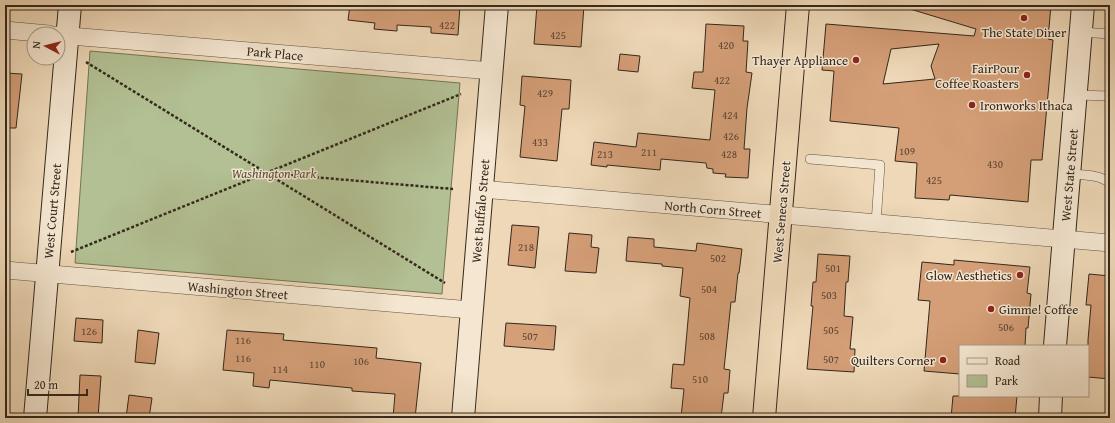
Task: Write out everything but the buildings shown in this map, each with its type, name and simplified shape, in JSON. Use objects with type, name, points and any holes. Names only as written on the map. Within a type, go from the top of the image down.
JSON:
[{"type":"highway","name":"West Seneca Street","points":[[764,418],[798,5]]},
{"type":"street","name":"West Court Street","points":[[62,26],[70,5]]},
{"type":"street","name":"West Buffalo Street","points":[[463,418],[497,5]]},
{"type":"street","name":"West State Street","points":[[1055,345],[1083,5]]},
{"type":"street","name":"Park Place","points":[[5,30],[26,32]]},
{"type":"street","name":"Park Place","points":[[66,36],[492,71]]},
{"type":"street","name":"West Court Street","points":[[35,418],[47,274],[57,66]]},
{"type":"street","name":"North Corn Street","points":[[481,189],[1110,243]]},
{"type":"street","name":"Washington Street","points":[[5,270],[471,310]]},
{"type":"street","points":[[1050,418],[1051,397]]},
{"type":"lane","points":[[1081,32],[1110,34]]},
{"type":"lane","points":[[1076,95],[1110,96]]},
{"type":"lane","points":[[810,159],[880,165],[876,223]]},
{"type":"lane","points":[[1069,174],[1094,176],[1109,180]]},
{"type":"path","points":[[82,61],[87,62],[445,283]]},
{"type":"path","points":[[71,252],[461,94]]},
{"type":"path","points":[[266,173],[453,189]]},
{"type":"green space","name":"Washington Park","points":[[90,51],[460,83],[442,294],[75,263]]},
{"type":"place","name":"The State Diner","points":[[1024,18]]},
{"type":"place","name":"Thayer Appliance","points":[[856,60]]},
{"type":"place","name":"FairPour Coffee Roasters","points":[[1027,75]]},
{"type":"place","name":"Ironworks Ithaca","points":[[972,105]]},
{"type":"place","name":"Glow Aesthetics","points":[[1020,275]]},
{"type":"place","name":"Gimme! Coffee","points":[[991,309]]},
{"type":"place","name":"Quilters Corner","points":[[943,360]]}]
